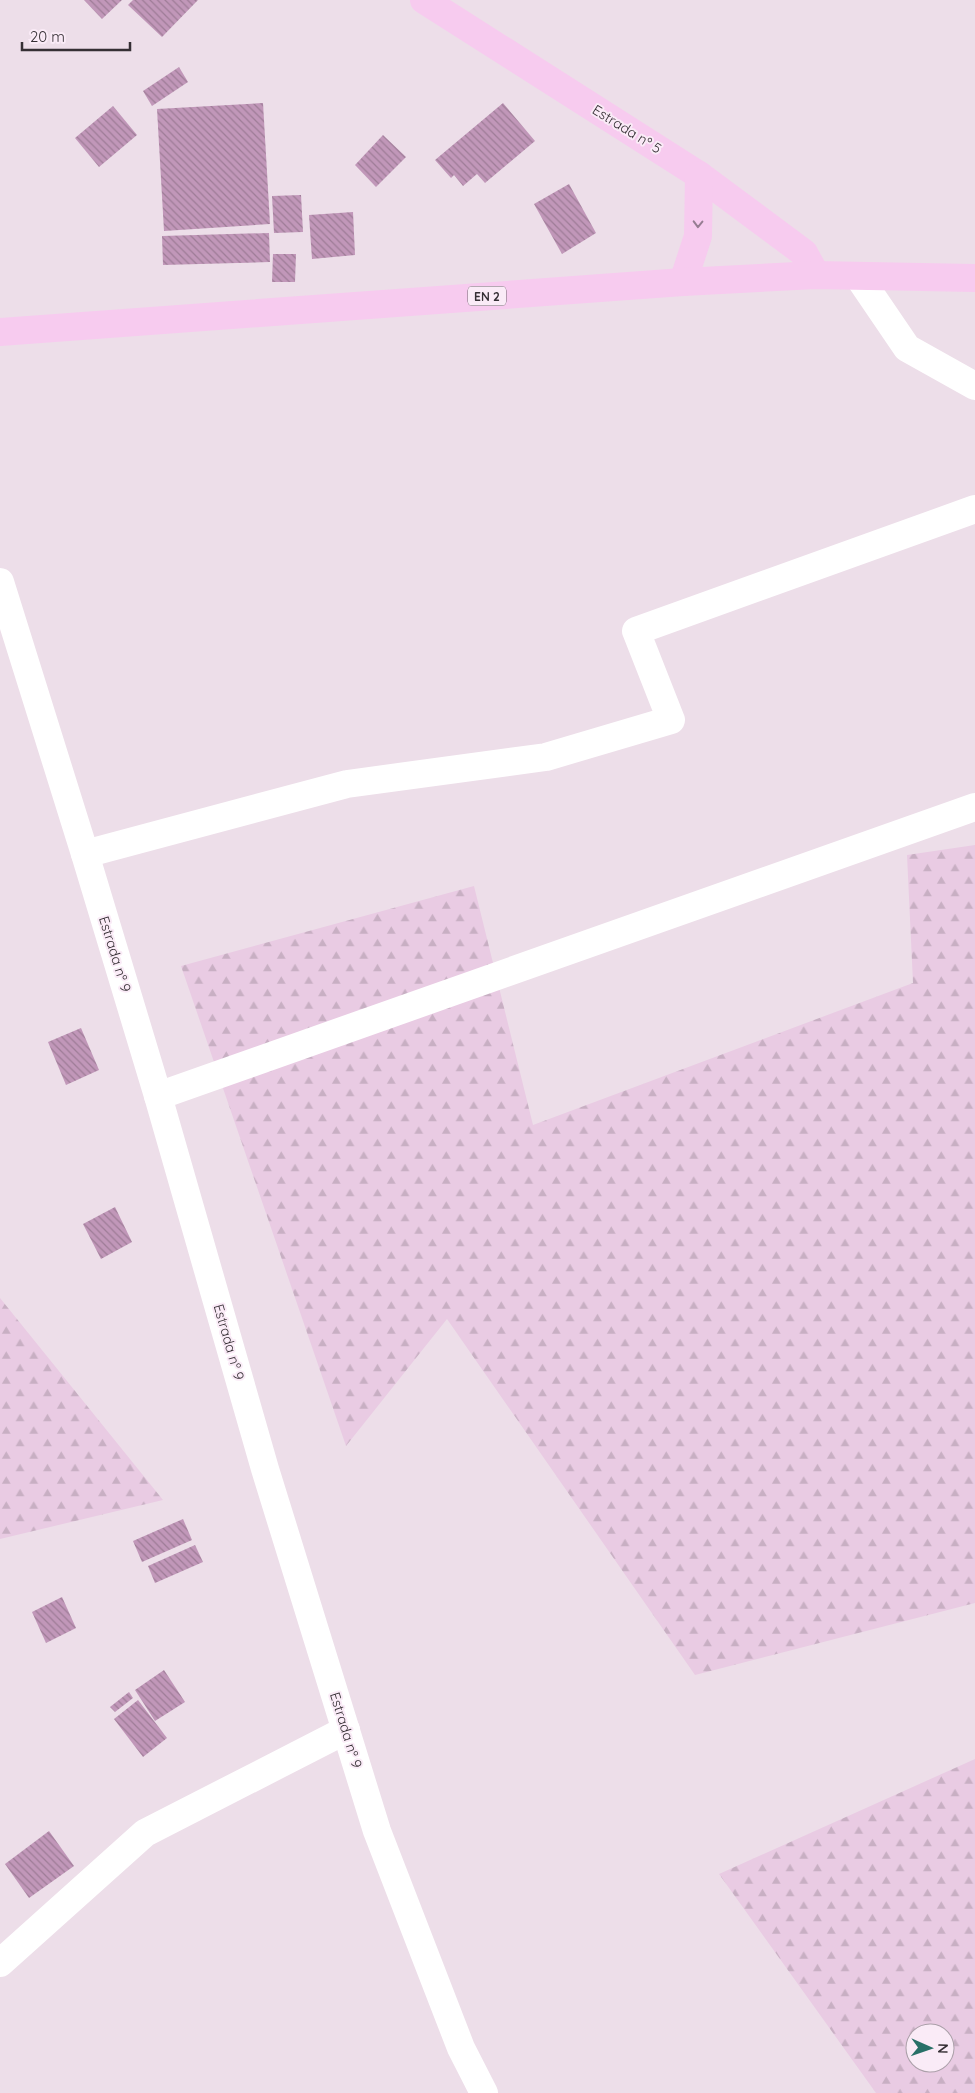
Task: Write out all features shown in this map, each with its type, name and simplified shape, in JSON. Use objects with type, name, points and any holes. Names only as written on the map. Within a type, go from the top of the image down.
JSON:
[{"type":"main road","name":"Estrada nº 5","points":[[424,0],[699,175],[804,253],[816,275]]},
{"type":"main road","points":[[683,282],[698,236],[699,175]]},
{"type":"main road","name":"EN 2","points":[[0,332],[683,282],[816,275],[975,278]]},
{"type":"street","points":[[858,276],[907,348],[975,386]]},
{"type":"street","points":[[84,854],[347,784],[546,757],[671,720],[636,631],[975,509]]},
{"type":"street","name":"Estrada nº 9","points":[[0,582],[158,1096],[262,1460],[377,1831],[461,2048],[484,2093]]},
{"type":"street","points":[[158,1096],[975,807]]},
{"type":"street","points":[[0,1963],[145,1833],[346,1730]]},
{"type":"green space","points":[[975,845],[975,1603],[695,1675],[447,1319],[346,1446],[181,966],[474,886],[533,1125],[913,983],[907,855]]},
{"type":"green space","points":[[0,1298],[163,1500],[0,1539]]},
{"type":"green space","points":[[975,1759],[975,2093],[876,2093],[719,1874]]},
{"type":"building","points":[[84,0],[122,0],[102,19]]},
{"type":"building","points":[[133,0],[198,0],[162,37],[128,5]]},
{"type":"building","points":[[179,67],[188,82],[152,106],[143,91]]},
{"type":"building","points":[[263,103],[270,224],[164,231],[157,109]]},
{"type":"building","points":[[503,103],[535,141],[485,183],[477,174],[463,186],[454,175],[451,178],[435,160]]},
{"type":"building","points":[[113,106],[137,135],[99,167],[75,138]]},
{"type":"building","points":[[383,135],[406,157],[376,187],[355,165]]},
{"type":"building","points":[[569,184],[596,233],[562,254],[534,204]]},
{"type":"building","points":[[301,195],[303,232],[274,233],[272,196]]},
{"type":"building","points":[[353,212],[355,255],[312,259],[309,215]]},
{"type":"building","points":[[269,233],[270,262],[163,265],[162,236]]},
{"type":"building","points":[[273,254],[296,254],[295,282],[272,282]]},
{"type":"building","points":[[81,1028],[99,1070],[66,1085],[48,1042]]},
{"type":"building","points":[[115,1207],[132,1242],[101,1259],[83,1224]]},
{"type":"building","points":[[183,1519],[192,1540],[142,1562],[133,1541]]},
{"type":"building","points":[[195,1545],[203,1562],[155,1583],[148,1566]]},
{"type":"building","points":[[62,1597],[76,1628],[46,1643],[32,1612]]},
{"type":"building","points":[[164,1670],[185,1702],[155,1721],[135,1690]]},
{"type":"building","points":[[129,1692],[133,1698],[115,1712],[110,1707]]},
{"type":"building","points":[[138,1700],[167,1738],[143,1757],[114,1719]]},
{"type":"building","points":[[49,1831],[74,1866],[29,1898],[5,1864]]}]
